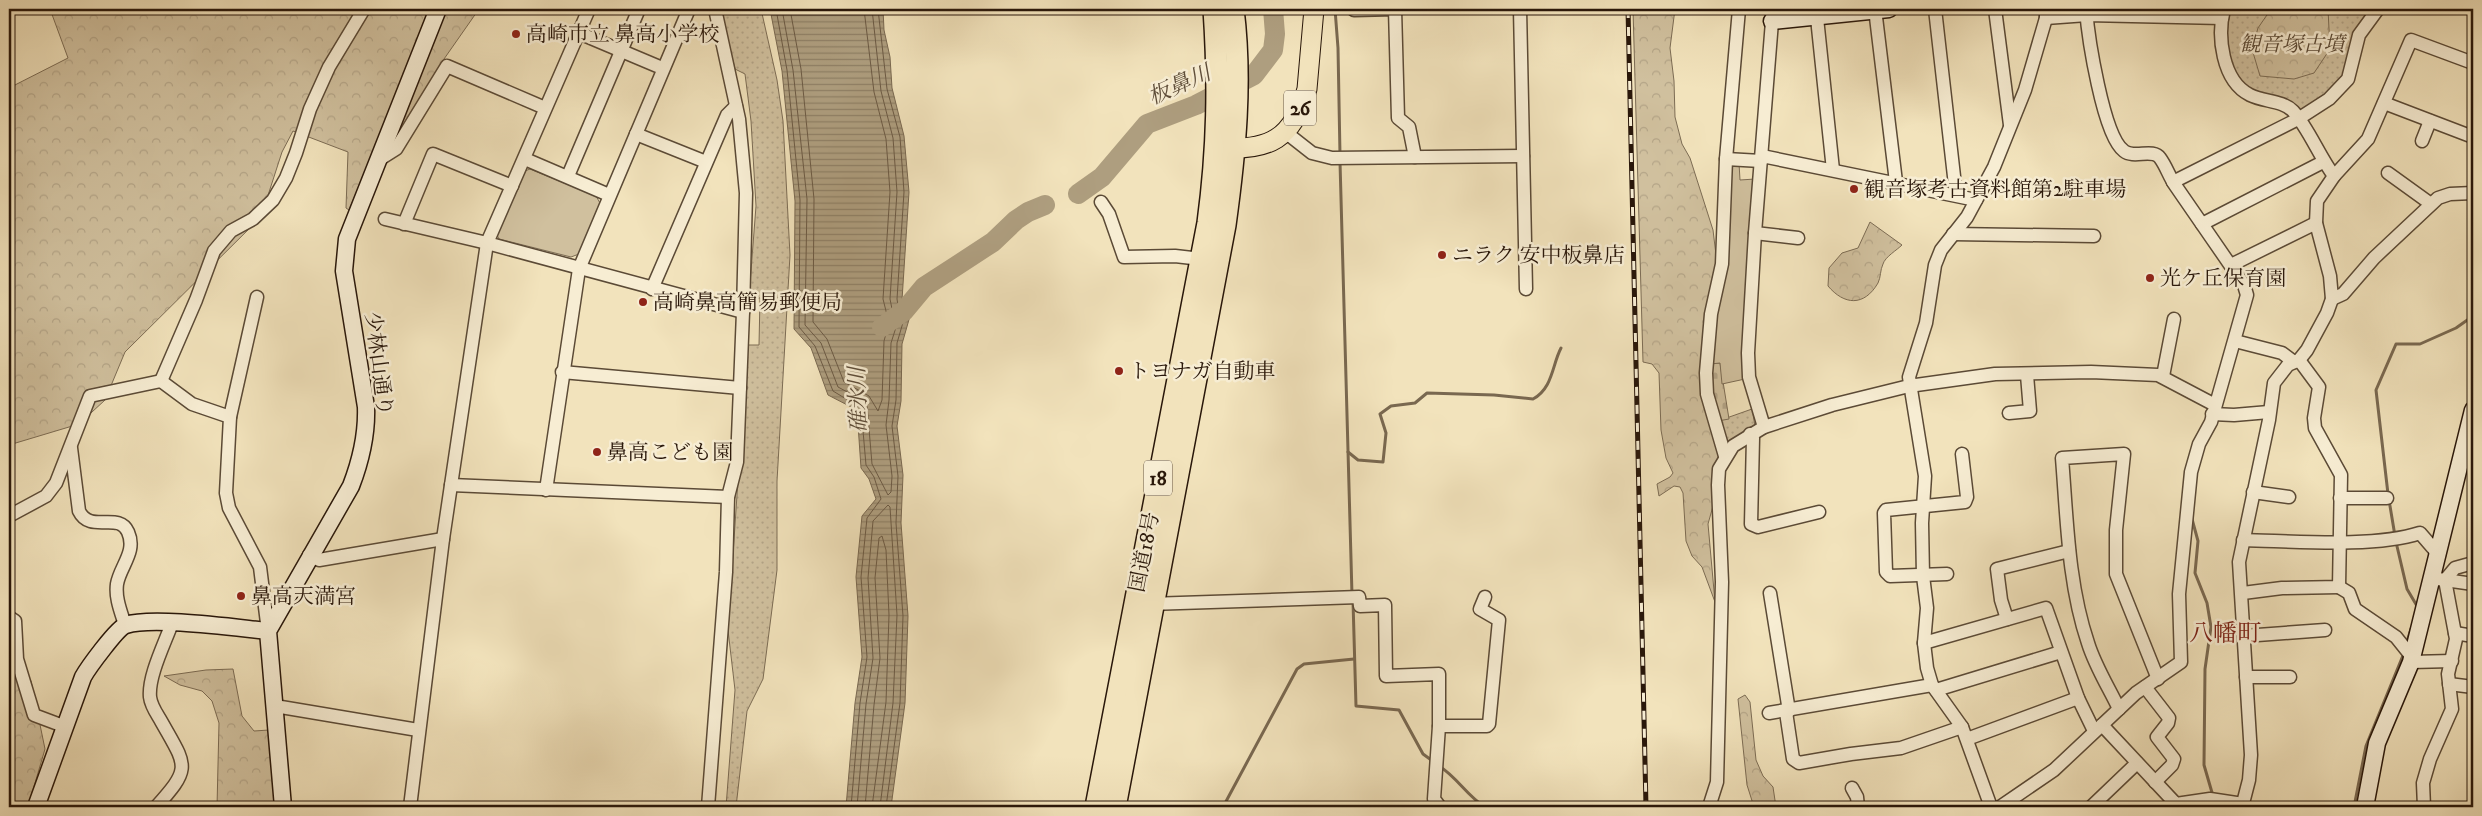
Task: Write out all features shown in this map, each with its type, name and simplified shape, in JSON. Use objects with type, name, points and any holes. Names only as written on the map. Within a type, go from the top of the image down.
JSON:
[{"type":"highway","name":"18","points":[[1214,9],[1228,87]]},
{"type":"highway","name":"18","points":[[1225,148],[1232,9]]},
{"type":"highway","name":"国道18号","points":[[1115,807],[1144,604],[1214,184],[1225,148]]},
{"type":"highway","name":"国道18号","points":[[1096,807],[1144,604],[1226,225],[1225,148]]},
{"type":"main road","name":"26","points":[[1225,148],[1249,149],[1268,144],[1284,131],[1300,109],[1307,89],[1314,9]]},
{"type":"street","points":[[161,381],[196,300],[214,251],[232,231],[253,219],[273,200],[286,178],[310,109],[329,67],[364,9]]},
{"type":"street","name":"少林山通り","points":[[268,631],[309,555],[351,486],[359,466],[364,444],[366,407],[344,271],[344,255],[356,211],[438,9]]},
{"type":"street","points":[[410,807],[443,539],[486,243],[525,159],[545,108],[589,9]]},
{"type":"street","points":[[568,176],[639,9]]},
{"type":"street","points":[[546,490],[562,372],[579,269],[662,68],[689,9]]},
{"type":"street","points":[[708,807],[726,572],[728,497],[737,462],[744,312],[746,193],[736,106],[715,9]]},
{"type":"street","points":[[1354,10],[1395,9],[1398,118],[1408,127],[1415,157]]},
{"type":"street","points":[[1520,9],[1526,289]]},
{"type":"street","points":[[1725,456],[1708,399],[1706,373],[1711,314],[1722,264],[1726,159],[1740,9]]},
{"type":"street","points":[[1764,427],[1749,377],[1749,325],[1773,15],[1817,18],[1880,9],[1896,182]]},
{"type":"street","points":[[1935,9],[1956,194]]},
{"type":"street","points":[[1995,9],[2011,126]]},
{"type":"street","points":[[2173,182],[2298,119],[2329,99],[2348,79],[2359,35],[2378,9]]},
{"type":"street","points":[[2000,807],[2054,770],[2119,709],[2181,662],[2179,594],[2191,472],[2199,444],[2211,422],[2247,295],[2244,286],[2156,154],[2136,155],[2123,151],[2109,130],[2105,119],[2086,12]]},
{"type":"street","points":[[1991,807],[1965,733],[1934,688],[1927,668],[1924,643],[1927,608],[1923,576],[1922,524],[1925,476],[1909,377],[1926,323],[1935,265],[1941,250],[1967,217],[1994,167],[2025,90],[2046,13],[2223,13],[2226,62],[2236,81],[2249,95],[2288,107],[2298,119],[2323,162],[2334,176]]},
{"type":"street","points":[[1817,18],[1833,170]]},
{"type":"street","points":[[579,33],[662,68]]},
{"type":"street","points":[[1924,643],[2046,608],[2078,698],[2098,728],[2137,763],[2175,806],[2210,799],[2242,806],[2251,768],[2243,593],[2239,562],[2274,383],[2278,375],[2297,361],[2316,336],[2332,299],[2332,285],[2316,223],[2317,201],[2334,176],[2368,139],[2411,40],[2473,62]]},
{"type":"street","points":[[377,161],[396,149],[447,66],[545,108]]},
{"type":"street","points":[[2384,103],[2473,137]]},
{"type":"street","points":[[652,289],[727,114],[736,106]]},
{"type":"street","points":[[2422,140],[2430,120]]},
{"type":"street","points":[[1284,131],[1312,153],[1322,156],[1524,156]]},
{"type":"street","points":[[636,134],[706,162]]},
{"type":"street","points":[[404,224],[433,154],[512,186]]},
{"type":"street","points":[[525,159],[609,195]]},
{"type":"street","points":[[1726,159],[1761,159],[1833,170],[1956,194],[1976,200]]},
{"type":"street","points":[[2202,224],[2323,162]]},
{"type":"street","points":[[2388,173],[2432,204]]},
{"type":"street","points":[[2332,299],[2343,294],[2374,258],[2432,204],[2444,196],[2473,193]]},
{"type":"street","points":[[1101,202],[1109,214],[1124,257],[1175,256],[1202,259]]},
{"type":"street","points":[[385,219],[486,243],[652,289],[744,312]]},
{"type":"street","points":[[2231,266],[2316,223]]},
{"type":"street","points":[[1755,233],[1798,238]]},
{"type":"street","points":[[1953,234],[2094,236]]},
{"type":"street","points":[[257,297],[230,417],[226,493],[229,508],[260,567],[268,631],[284,807]]},
{"type":"street","points":[[2162,376],[2174,319]]},
{"type":"street","points":[[2234,341],[2282,353],[2297,361],[2319,386],[2314,418],[2315,428],[2341,475],[2338,541],[2339,587]]},
{"type":"street","points":[[562,372],[740,388]]},
{"type":"street","points":[[1709,807],[1717,782],[1722,582],[1719,469],[1725,456],[1733,446],[1764,427],[1832,405],[1909,386],[1996,374],[2027,375],[2092,372],[2162,376],[2213,410],[2234,415],[2268,412]]},
{"type":"street","points":[[2009,413],[2030,411],[2027,375]]},
{"type":"street","points":[[9,516],[46,496],[56,483],[90,396],[161,381],[192,404],[230,417]]},
{"type":"street","points":[[2424,807],[2423,783],[2430,759],[2452,709],[2448,684],[2456,644],[2455,633],[2439,580],[2439,555],[2473,410]]},
{"type":"street","points":[[1750,434],[1753,438],[1751,524],[1758,527],[1819,512]]},
{"type":"street","points":[[70,445],[79,511],[82,517],[89,522],[116,523],[123,526],[128,532],[131,543],[129,555],[117,582],[116,591],[125,625]]},
{"type":"street","points":[[1947,574],[1890,576],[1886,572],[1884,513],[1886,510],[1924,508],[1965,502],[1967,497],[1962,454]]},
{"type":"street","points":[[2119,709],[2088,644],[2069,551],[2062,458],[2124,454],[2116,530],[2116,574],[2158,679]]},
{"type":"street","points":[[451,485],[728,497]]},
{"type":"street","points":[[2253,492],[2289,497]]},
{"type":"street","points":[[2340,498],[2387,498]]},
{"type":"street","points":[[2243,540],[2338,541],[2403,539],[2420,533],[2439,555]]},
{"type":"street","points":[[309,555],[319,560],[443,539]]},
{"type":"street","points":[[2007,619],[2000,600],[1997,569],[2069,551]]},
{"type":"street","points":[[2365,807],[2377,742],[2412,660],[2439,580],[2455,568],[2473,563]]},
{"type":"street","points":[[2439,580],[2473,584]]},
{"type":"street","points":[[2243,593],[2282,588],[2339,587],[2349,593],[2355,609],[2396,637],[2412,660]]},
{"type":"street","points":[[1770,593],[1793,759],[1799,763],[1901,748],[1965,733],[2078,698]]},
{"type":"street","points":[[1144,604],[1360,597],[1360,606],[1385,604],[1386,676],[1439,674],[1439,726],[1434,799],[1440,807]]},
{"type":"street","points":[[1439,726],[1487,726],[1489,724],[1499,620],[1480,609],[1485,597]]},
{"type":"street","points":[[9,617],[15,621],[17,659],[34,715],[66,727]]},
{"type":"street","points":[[36,807],[88,666],[125,625],[152,622],[268,631]]},
{"type":"street","points":[[156,807],[178,782],[182,771],[180,753],[153,705],[150,696],[151,681],[172,624]]},
{"type":"street","points":[[2244,636],[2325,630]]},
{"type":"street","points":[[2455,633],[2473,636]]},
{"type":"street","points":[[1770,714],[1934,688],[2061,652]]},
{"type":"street","points":[[2412,660],[2452,661]]},
{"type":"street","points":[[2246,677],[2290,677]]},
{"type":"street","points":[[2448,684],[2473,687]]},
{"type":"street","points":[[2145,688],[2169,718],[2168,723],[2157,737],[2174,759],[2172,765],[2155,782]]},
{"type":"street","points":[[275,706],[418,730]]},
{"type":"street","points":[[2091,807],[2137,763]]},
{"type":"street","points":[[1852,788],[1857,797],[1858,807]]},
{"type":"green space","points":[[50,9],[432,9],[349,210],[346,208],[348,152],[293,131],[282,152],[261,217],[125,352],[105,400],[79,424],[9,445],[9,88],[68,58]]},
{"type":"green space","points":[[444,9],[479,9],[444,59],[398,139],[390,141]]},
{"type":"green space","points":[[720,9],[761,9],[777,80],[783,121],[790,255],[777,481],[777,570],[763,679],[747,711],[736,807],[726,807],[735,690],[728,630],[747,345],[759,345],[760,298],[749,297],[756,206],[751,121],[745,74],[735,69]]},
{"type":"green space","points":[[1633,9],[1675,9],[1670,48],[1674,81],[1675,117],[1682,144],[1690,158],[1713,230],[1716,255],[1715,288],[1702,371],[1722,452],[1708,524],[1715,602],[1702,567],[1692,556],[1686,541],[1683,493],[1680,487],[1674,486],[1659,496],[1657,484],[1670,477],[1673,473],[1666,458],[1661,430],[1659,373],[1652,364],[1643,362]]},
{"type":"green space","points":[[2228,9],[2374,9],[2345,78],[2326,96],[2301,112],[2259,96],[2240,81],[2231,62],[2229,52]]},
{"type":"green space","name":"観音塚古墳","points":[[2271,9],[2328,9],[2330,49],[2314,73],[2294,79],[2260,76],[2252,49],[2258,28]]},
{"type":"green space","points":[[1739,163],[1740,180],[1755,179],[1745,379],[1722,384],[1720,363],[1710,364],[1728,167]]},
{"type":"green space","points":[[530,169],[596,196],[600,203],[579,254],[571,257],[499,239],[496,233],[525,171]]},
{"type":"green space","points":[[1870,222],[1902,245],[1884,261],[1879,281],[1867,296],[1860,300],[1847,300],[1828,286],[1829,268],[1842,253],[1858,248]]},
{"type":"green space","points":[[1720,363],[1729,419],[1718,421],[1710,392],[1710,364]]},
{"type":"green space","points":[[1752,409],[1755,426],[1730,443],[1725,443],[1718,421]]},
{"type":"green space","points":[[9,651],[31,681],[45,749],[28,807],[9,807]]},
{"type":"green space","points":[[233,669],[242,716],[254,731],[269,730],[276,807],[217,807],[219,723],[212,701],[202,691],[180,685],[164,676],[206,670]]},
{"type":"green space","points":[[1745,695],[1750,702],[1756,760],[1763,776],[1773,787],[1776,807],[1754,807],[1747,785],[1738,699]]},
{"type":"water","name":"碓氷川","points":[[770,9],[883,9],[884,30],[890,57],[892,88],[904,136],[909,192],[902,300],[904,311],[910,316],[902,344],[901,401],[897,426],[903,475],[901,523],[908,616],[905,703],[891,807],[846,807],[855,703],[862,657],[856,577],[862,516],[876,499],[869,479],[861,468],[857,410],[828,395],[811,348],[794,329],[795,201],[782,71]]},
{"type":"waterway","name":"板鼻川","points":[[1078,194],[1102,177],[1147,124],[1196,105],[1254,75],[1273,50],[1275,34],[1273,9]]},
{"type":"waterway","points":[[1335,9],[1338,48],[1340,155]]},
{"type":"waterway","points":[[1340,162],[1352,595]]},
{"type":"waterway","name":"板鼻川","points":[[882,327],[904,311],[924,287],[993,242],[1016,220],[1028,212],[1045,205]]},
{"type":"waterway","points":[[2388,494],[2376,390],[2396,344],[2420,344],[2456,328],[2473,316]]},
{"type":"waterway","points":[[1348,452],[1358,460],[1383,462],[1386,433],[1380,414],[1391,406],[1415,403],[1427,393],[1494,395],[1533,399],[1545,389],[1561,348]]},
{"type":"waterway","points":[[2389,500],[2395,536]]},
{"type":"waterway","points":[[2192,519],[2198,541],[2195,573],[2207,603],[2211,627],[2205,669],[2204,765],[2213,796]]},
{"type":"waterway","points":[[2396,542],[2407,589],[2417,606]]},
{"type":"waterway","points":[[1353,601],[1356,706],[1399,710],[1423,754],[1434,762]]},
{"type":"waterway","points":[[2406,645],[2411,629]]},
{"type":"waterway","points":[[2354,807],[2366,746],[2404,653]]},
{"type":"waterway","points":[[1223,807],[1297,669],[1304,664],[1354,659]]},
{"type":"waterway","points":[[1439,766],[1485,807]]},
{"type":"railway","points":[[1628,9],[1646,807]]},
{"type":"place","name":"高崎市立 鼻高小学校","points":[[516,34]]},
{"type":"place","name":"観音塚考古資料館第2駐車場","points":[[1854,189]]},
{"type":"place","name":"ニラク 安中板鼻店","points":[[1442,255]]},
{"type":"place","name":"光ケ丘保育園","points":[[2150,278]]},
{"type":"place","name":"高崎鼻高簡易郵便局","points":[[643,302]]},
{"type":"place","name":"トヨナガ自動車","points":[[1119,371]]},
{"type":"place","name":"鼻高こども園","points":[[597,452]]},
{"type":"place","name":"鼻高天満宮","points":[[241,596]]},
{"type":"district","name":"八幡町","points":[[2225,633]]}]
